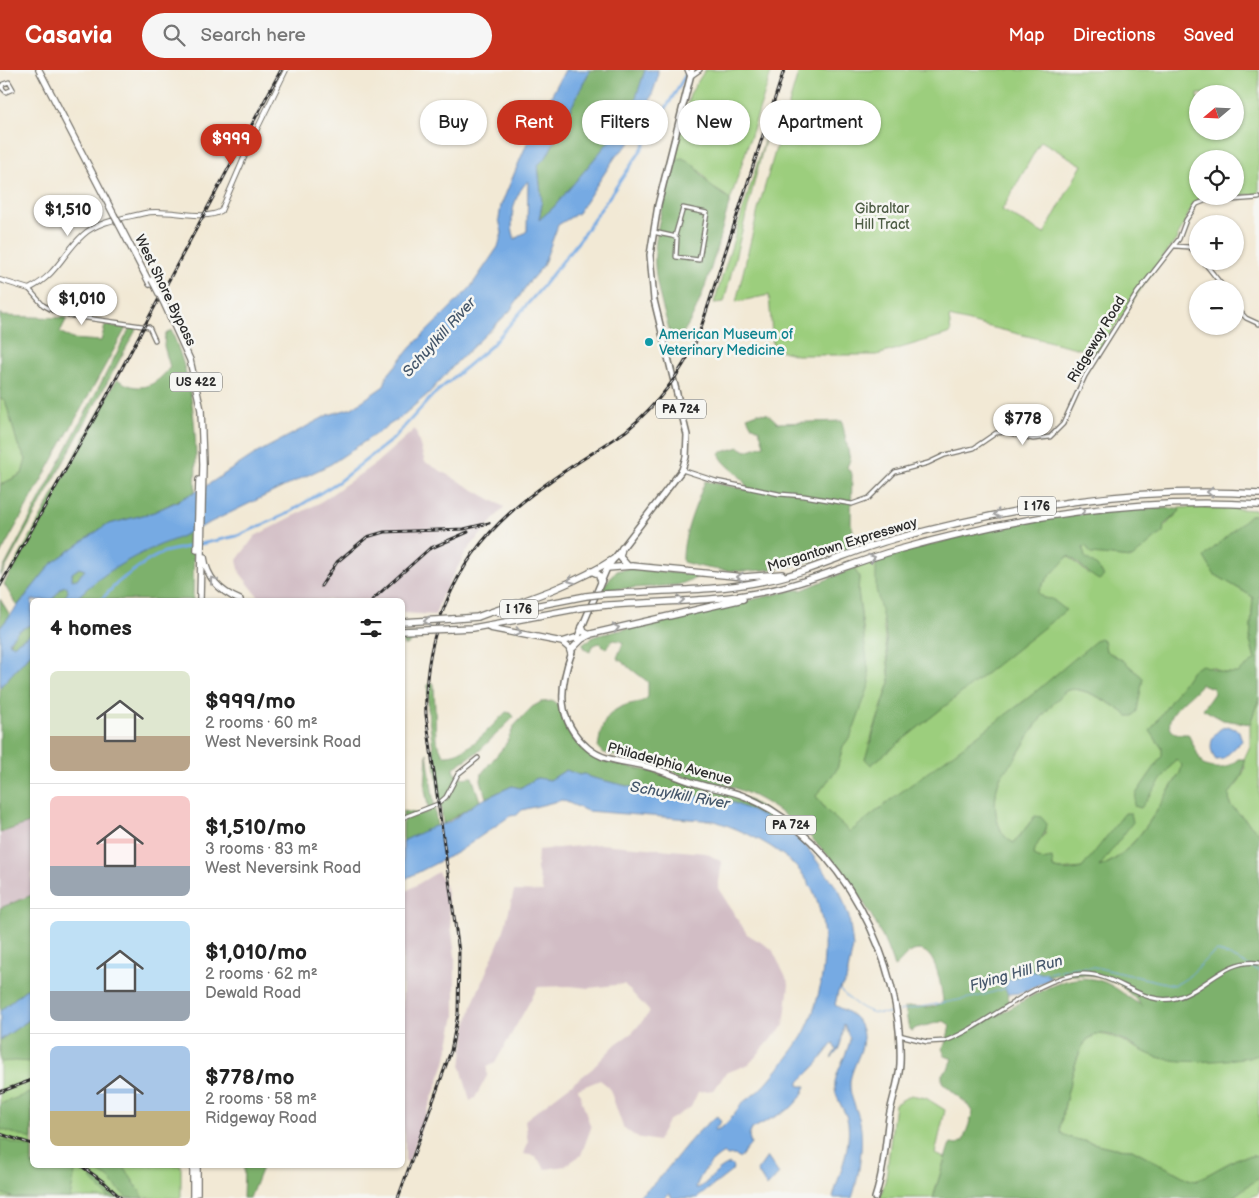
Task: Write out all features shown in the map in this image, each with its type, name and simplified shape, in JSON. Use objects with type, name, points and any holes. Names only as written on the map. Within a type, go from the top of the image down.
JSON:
[{"type":"highway","name":"West Shore Bypass","points":[[39,70],[116,214]]},
{"type":"highway","name":"West Shore Bypass","points":[[43,70],[164,307],[182,350],[194,388],[199,426],[201,465],[202,518],[198,598]]},
{"type":"highway","name":"West Shore Bypass","points":[[201,465],[201,548]]},
{"type":"highway","name":"Morgantown Expressway","points":[[405,622],[476,617],[603,594],[736,586],[787,576],[893,540],[1027,507],[1134,495],[1200,492],[1259,494]]},
{"type":"highway","name":"Morgantown Expressway","points":[[405,631],[473,628],[598,606],[738,597],[775,590],[827,575],[896,550],[1028,518],[1111,507],[1201,503],[1259,505]]},
{"type":"highway","points":[[201,548],[211,578],[224,591],[236,598]]},
{"type":"highway","points":[[622,548],[621,559],[628,566]]},
{"type":"highway","points":[[476,617],[514,605],[591,571],[615,558]]},
{"type":"highway","points":[[607,568],[628,566],[744,577],[781,574],[822,564]]},
{"type":"highway","points":[[591,571],[598,574],[601,581]]},
{"type":"highway","points":[[473,628],[500,628],[562,642],[572,651],[582,639],[590,635],[788,589],[827,575]]},
{"type":"highway","points":[[582,627],[585,633],[590,635]]},
{"type":"highway","points":[[562,642],[578,637]]},
{"type":"highway","points":[[193,1168],[193,1198]]},
{"type":"highway","points":[[197,1168],[197,1198]]},
{"type":"main road","name":"Philadelphia Avenue","points":[[692,70],[650,255],[652,290],[687,435],[687,452],[682,470],[607,568],[572,651],[562,685],[563,705],[571,727],[584,744],[604,757],[645,766],[698,784],[744,796],[798,830],[835,871],[869,922],[881,948],[899,1035],[899,1070],[889,1116],[884,1165],[875,1198]]},
{"type":"street","points":[[29,288],[56,269],[81,237],[92,228],[147,212],[164,211],[203,215],[221,211],[253,137],[286,70]]},
{"type":"street","points":[[687,70],[690,76],[700,70]]},
{"type":"street","name":"Ridgeway Road","points":[[682,470],[716,481],[779,494],[852,504],[869,498],[895,472],[924,464],[945,455],[974,448],[996,433],[1008,432],[1033,439],[1050,437],[1066,419],[1085,376],[1137,293],[1174,246],[1189,215],[1200,202],[1212,198],[1232,200],[1259,198]]},
{"type":"street","points":[[683,208],[707,213],[699,260],[676,257],[673,236],[683,208]]},
{"type":"street","points":[[655,232],[673,236]]},
{"type":"street","points":[[1174,246],[1189,247]]},
{"type":"street","points":[[1210,270],[1218,280]]},
{"type":"street","points":[[0,280],[29,288],[48,309],[72,316],[149,327],[155,340]]},
{"type":"street","points":[[1244,316],[1259,324]]},
{"type":"street","points":[[405,817],[438,804],[446,797],[458,774],[478,758]]},
{"type":"street","points":[[899,1035],[927,1042],[945,1041],[965,1032],[1035,990],[1073,975],[1084,973],[1099,976],[1148,996],[1170,999],[1182,996],[1228,968],[1242,964],[1259,964]]},
{"type":"shaded area","points":[[415,429],[425,462],[504,507],[466,552],[442,596],[435,615],[405,613],[405,598],[259,598],[240,573],[237,560],[255,536],[319,503],[376,463]]},
{"type":"shaded area","points":[[30,823],[30,896],[0,908],[0,833]]},
{"type":"shaded area","points":[[600,844],[706,853],[722,862],[718,888],[747,934],[772,949],[789,984],[784,1025],[749,1064],[726,1073],[713,1090],[698,1092],[691,1107],[668,1121],[658,1141],[636,1137],[623,1127],[609,1087],[600,1080],[578,1089],[591,1128],[581,1155],[565,1166],[546,1169],[535,1156],[524,1154],[528,1143],[525,1120],[592,1069],[616,1044],[633,1032],[650,1012],[624,984],[589,988],[570,986],[538,987],[495,1063],[487,1067],[487,1076],[475,1098],[470,1101],[461,1067],[465,1032],[473,1003],[504,930],[514,891],[543,892],[537,869],[538,850]]},
{"type":"shaded area","points":[[438,872],[446,888],[455,955],[455,1016],[445,1063],[408,1163],[405,1160],[405,892]]},
{"type":"green space","points":[[590,70],[645,70],[635,100],[582,100],[582,145],[606,145],[554,207],[539,221],[542,204],[538,165],[547,156],[552,145],[572,145],[572,106]]},
{"type":"green space","points":[[705,70],[772,70],[762,100],[760,100],[760,107],[750,139],[750,100],[689,100],[690,94]]},
{"type":"green space","name":"Gibraltar Hill Tract","points":[[799,70],[1259,70],[1259,194],[1244,195],[1244,150],[1189,150],[1189,205],[1194,205],[1176,240],[1097,353],[949,317],[951,333],[877,355],[796,355],[773,348],[769,295],[736,302],[759,206],[777,145],[881,145],[881,100],[790,100]],"holes":[[[1041,141],[1082,165],[1044,234],[1002,210]]]},
{"type":"green space","points":[[678,144],[748,145],[730,201],[725,195],[710,186],[703,174],[682,158],[674,161]]},
{"type":"green space","points":[[763,145],[764,145],[724,302],[714,303]]},
{"type":"green space","points":[[682,158],[692,164],[711,186],[730,201],[710,272],[697,308],[680,337],[674,337],[670,333],[659,291],[655,252],[658,226],[674,161]]},
{"type":"green space","points":[[0,313],[2,316],[67,318],[60,332],[72,339],[101,341],[105,325],[126,328],[0,555],[0,485],[22,474],[26,459],[18,445],[5,400],[0,398]]},
{"type":"green space","points":[[130,328],[137,328],[1,576],[0,575]]},
{"type":"green space","points":[[171,330],[185,369],[193,409],[196,450],[195,492],[154,512],[106,525],[52,563],[17,606],[4,584],[117,379],[125,384],[139,387],[152,384],[164,374],[170,367],[164,346],[165,334]]},
{"type":"green space","points":[[0,398],[5,399],[18,445],[26,459],[22,474],[0,485]]},
{"type":"green space","points":[[758,413],[768,414],[778,423],[842,421],[850,460],[847,467],[852,474],[851,523],[857,545],[815,560],[771,569],[728,571],[705,568],[683,562],[687,531],[705,481],[748,490],[741,478],[724,462],[719,453],[739,447],[746,451],[764,445],[759,429],[751,425],[747,417]]},
{"type":"green space","points":[[1178,508],[1259,510],[1259,515],[1250,515],[1214,574],[1253,597],[1250,641],[1255,660],[1237,674],[1224,673],[1212,667],[1192,670],[1154,737],[1162,748],[1163,756],[1136,794],[1160,780],[1176,759],[1182,765],[1180,773],[1155,813],[1124,852],[1098,867],[1101,862],[1102,845],[1082,868],[1058,870],[1053,868],[1053,864],[1034,856],[1034,848],[1046,833],[1035,816],[1014,843],[1002,832],[998,823],[995,805],[997,786],[1001,775],[1016,757],[1043,715],[1066,691],[1072,689],[1089,693],[1116,707],[1128,716],[1136,711],[1143,678],[1116,656],[1106,651],[1104,640],[969,743],[897,795],[850,833],[826,810],[816,796],[837,769],[843,746],[850,737],[864,634],[858,592],[859,577],[854,568],[876,560],[890,682],[869,744],[871,765],[1065,610],[1052,599],[1043,598],[1038,593],[1048,578],[1068,556],[1090,575],[1097,566],[1084,557],[1083,548],[1086,546],[1113,556],[1132,558],[1180,511]]},
{"type":"green space","points":[[1178,508],[1180,511],[1164,525],[1163,532],[1132,558],[1091,554],[1086,546],[1083,548],[1085,557],[1097,566],[1104,576],[1099,580],[1068,556],[1044,582],[1038,592],[1043,598],[1052,599],[1066,610],[871,765],[865,759],[890,682],[885,627],[876,589],[876,560],[963,536],[1052,517],[1112,510]]},
{"type":"green space","points":[[1250,515],[1259,515],[1259,698],[1250,724],[1223,720],[1203,709],[1214,693],[1213,688],[1201,684],[1173,714],[1170,728],[1175,734],[1188,734],[1203,765],[1221,768],[1238,759],[1244,759],[1242,774],[1229,794],[1230,805],[1259,833],[1259,1055],[1235,1059],[1181,1061],[1157,1057],[1113,1036],[1095,1035],[1087,1040],[1078,1056],[1070,1081],[1060,1127],[1061,1133],[1071,1138],[1114,1148],[1132,1149],[1188,1179],[1196,1181],[1238,1158],[1259,1155],[1259,1178],[1231,1198],[933,1198],[949,1146],[951,1143],[957,1144],[963,1141],[973,1113],[967,1104],[942,1082],[942,1074],[948,1069],[953,1059],[945,1056],[942,1048],[946,1044],[950,1025],[944,1021],[916,1028],[912,1031],[909,1029],[905,1008],[915,1006],[929,1007],[938,1005],[943,1001],[939,976],[932,959],[926,953],[919,950],[908,954],[894,967],[870,913],[833,861],[811,837],[761,800],[730,786],[694,780],[662,767],[604,753],[598,748],[606,720],[615,710],[646,699],[648,697],[648,682],[617,658],[623,643],[620,641],[613,640],[606,648],[599,643],[592,646],[590,652],[584,649],[583,644],[595,636],[794,590],[802,590],[854,568],[859,577],[858,592],[870,683],[851,736],[843,746],[837,769],[816,796],[826,810],[850,832],[1027,699],[1099,638],[1104,640],[1106,651],[1124,661],[1143,678],[1137,711],[1133,716],[1128,716],[1108,702],[1089,693],[1073,689],[1066,691],[1043,715],[1014,760],[1001,775],[997,786],[995,805],[998,823],[1002,832],[1014,843],[1035,816],[1041,817],[1047,824],[1045,833],[1036,847],[1034,856],[1042,860],[1052,858],[1053,868],[1064,870],[1082,868],[1125,813],[1131,813],[1133,822],[1099,867],[1112,861],[1124,852],[1135,840],[1156,813],[1180,773],[1182,765],[1176,759],[1141,808],[1134,806],[1136,794],[1162,756],[1162,748],[1150,731],[1192,670],[1202,665],[1224,673],[1237,673],[1255,660],[1250,641],[1253,597],[1214,574],[1204,557]],"holes":[[[1042,975],[1096,975],[1118,983],[1143,1006],[1115,987],[1104,982],[1076,979],[1048,988],[996,1016],[1008,1003],[1008,986]]]},
{"type":"green space","points":[[194,530],[193,598],[77,598],[110,570],[141,553]]},
{"type":"green space","points":[[79,568],[85,570],[77,579],[72,580],[72,573]]},
{"type":"green space","points":[[629,568],[695,575],[696,578],[678,585],[604,590],[603,587],[616,571]]},
{"type":"green space","points":[[67,586],[68,592],[64,598],[54,598],[62,587]]},
{"type":"green space","points":[[0,599],[10,615],[0,628]]},
{"type":"green space","points":[[30,625],[30,634],[13,645],[10,644],[18,631]]},
{"type":"green space","points":[[405,635],[419,635],[405,645]]},
{"type":"green space","points":[[30,654],[30,823],[0,833],[0,687]]},
{"type":"green space","points":[[431,682],[434,684],[436,739],[443,755],[461,751],[478,740],[506,712],[511,713],[514,717],[479,751],[453,768],[454,773],[463,778],[472,777],[480,801],[443,824],[428,711],[428,685]]},
{"type":"green space","points":[[1259,698],[1259,833],[1230,805],[1229,794],[1238,783],[1245,769],[1244,759],[1250,746],[1250,724]]},
{"type":"green space","points":[[553,701],[559,706],[566,727],[575,741],[601,761],[654,772],[696,786],[730,793],[749,800],[787,824],[783,828],[761,815],[727,800],[631,787],[589,777],[585,774],[579,775],[566,770],[550,780],[537,778],[520,788],[512,786],[486,798],[481,780],[482,773],[506,744],[514,726],[532,707],[541,702]]},
{"type":"green space","points":[[427,753],[437,826],[405,840],[405,811],[419,814],[429,812],[425,789]]},
{"type":"green space","points":[[30,896],[30,986],[0,1011],[0,908]]},
{"type":"green space","points":[[30,1003],[30,1168],[181,1168],[181,1198],[0,1198],[0,1025]]},
{"type":"green space","points":[[30,1019],[30,1062],[0,1062],[0,1040]]},
{"type":"green space","points":[[1098,1034],[1114,1037],[1147,1053],[1165,1059],[1207,1061],[1259,1055],[1259,1155],[1238,1158],[1196,1181],[1188,1179],[1132,1149],[1114,1148],[1071,1138],[1060,1133],[1067,1095],[1078,1056],[1087,1040]]},
{"type":"green space","points":[[30,1093],[30,1138],[0,1129],[0,1104]]},
{"type":"green space","points":[[911,1095],[926,1098],[945,1110],[935,1154],[945,1158],[933,1198],[880,1198],[886,1178],[895,1104]]},
{"type":"green space","points":[[0,1139],[30,1147],[30,1168],[76,1168],[70,1198],[15,1198],[0,1193]]},
{"type":"green space","points":[[92,1168],[125,1168],[144,1198],[127,1198],[108,1178]]},
{"type":"green space","points":[[244,1168],[262,1168],[250,1198],[243,1198]]},
{"type":"green space","points":[[92,1177],[102,1183],[117,1198],[109,1198],[90,1178]]},
{"type":"green space","points":[[1259,1178],[1259,1193],[1250,1198],[1231,1198]]},
{"type":"water","points":[[565,70],[590,70],[572,106],[572,100],[549,100]]},
{"type":"water","points":[[645,70],[658,70],[657,80],[650,100],[635,100]]},
{"type":"water","name":"Schuylkill River","points":[[526,145],[552,145],[547,156],[538,165],[542,204],[539,220],[554,207],[606,145],[628,145],[616,156],[578,213],[558,225],[543,266],[529,282],[510,311],[458,361],[428,394],[401,417],[331,464],[176,539],[148,550],[97,580],[77,598],[64,598],[68,592],[67,586],[62,587],[54,598],[30,598],[30,625],[18,631],[9,641],[13,645],[30,634],[30,654],[0,687],[0,628],[52,563],[106,525],[154,512],[180,500],[209,484],[255,454],[328,415],[352,408],[384,386],[387,376],[411,347],[470,288],[498,247],[502,233],[499,219],[501,205]],"holes":[[[528,181],[527,231],[515,239],[512,216],[519,193]],[[79,568],[85,570],[77,579],[72,580],[72,573]]]},
{"type":"water","points":[[1228,726],[1239,731],[1242,741],[1223,759],[1216,760],[1211,750],[1212,740],[1218,731]]},
{"type":"water","name":"Schuylkill River","points":[[566,770],[579,775],[585,774],[589,777],[631,787],[727,800],[761,815],[802,841],[840,892],[849,917],[853,947],[846,981],[838,992],[835,1005],[848,1012],[858,1021],[863,1037],[861,1050],[850,1082],[852,1098],[861,1130],[859,1171],[852,1198],[833,1198],[848,1143],[847,1118],[835,1088],[836,1077],[850,1039],[844,1024],[841,1042],[835,1055],[831,1058],[836,1050],[833,1043],[816,1065],[799,1082],[799,1086],[806,1086],[801,1097],[791,1108],[752,1129],[749,1136],[751,1144],[739,1159],[735,1155],[727,1156],[724,1153],[715,1159],[703,1173],[696,1188],[703,1185],[725,1166],[730,1164],[733,1167],[732,1171],[697,1198],[672,1198],[669,1193],[664,1198],[636,1198],[658,1179],[694,1136],[717,1116],[721,1122],[714,1130],[719,1129],[729,1121],[741,1105],[768,1081],[782,1064],[798,1043],[808,1025],[820,987],[824,945],[823,924],[818,904],[810,886],[791,861],[760,840],[715,821],[587,811],[562,800],[522,810],[517,815],[510,816],[458,852],[405,879],[405,840],[432,827],[448,823],[476,803],[512,786],[520,788],[537,778],[550,780]]},
{"type":"water","points":[[1029,971],[1046,974],[1052,978],[1021,993],[1008,994],[1005,988],[1007,981]]},
{"type":"water","points":[[30,986],[30,1019],[0,1040],[0,1011]]},
{"type":"water","points":[[767,1157],[779,1174],[767,1187],[757,1171]]},
{"type":"waterway","points":[[103,598],[118,582],[147,561],[164,552],[237,536],[285,515],[338,482],[393,439],[433,395],[491,346],[538,292],[578,242],[638,155],[688,71]]},
{"type":"waterway","name":"Flying Hill Run","points":[[1043,974],[1076,967],[1094,967],[1174,985],[1186,978],[1217,951],[1259,971]]},
{"type":"waterway","name":"Flying Hill Run","points":[[899,1011],[980,996],[1007,988]]},
{"type":"waterway","name":"Flying Hill Run","points":[[840,990],[858,1006],[871,1012],[895,1012]]},
{"type":"railway","points":[[0,586],[107,396],[281,70]]},
{"type":"railway","points":[[398,1198],[451,1051],[458,1014],[459,952],[426,715],[426,686],[436,630],[458,578],[473,554],[491,532],[511,512],[538,490],[638,421],[667,388],[684,364],[698,337],[784,70]]},
{"type":"railway","points":[[321,586],[337,562],[367,537],[384,532],[464,529],[489,523]]},
{"type":"railway","points":[[374,598],[429,549],[468,532]]},
{"type":"railway","points":[[0,1092],[30,1081]]},
{"type":"railway","points":[[0,1134],[30,1143]]},
{"type":"railway","points":[[84,1168],[105,1183],[121,1198]]},
{"type":"place","name":"American Museum of Veterinary Medicine","points":[[649,342]]}]
